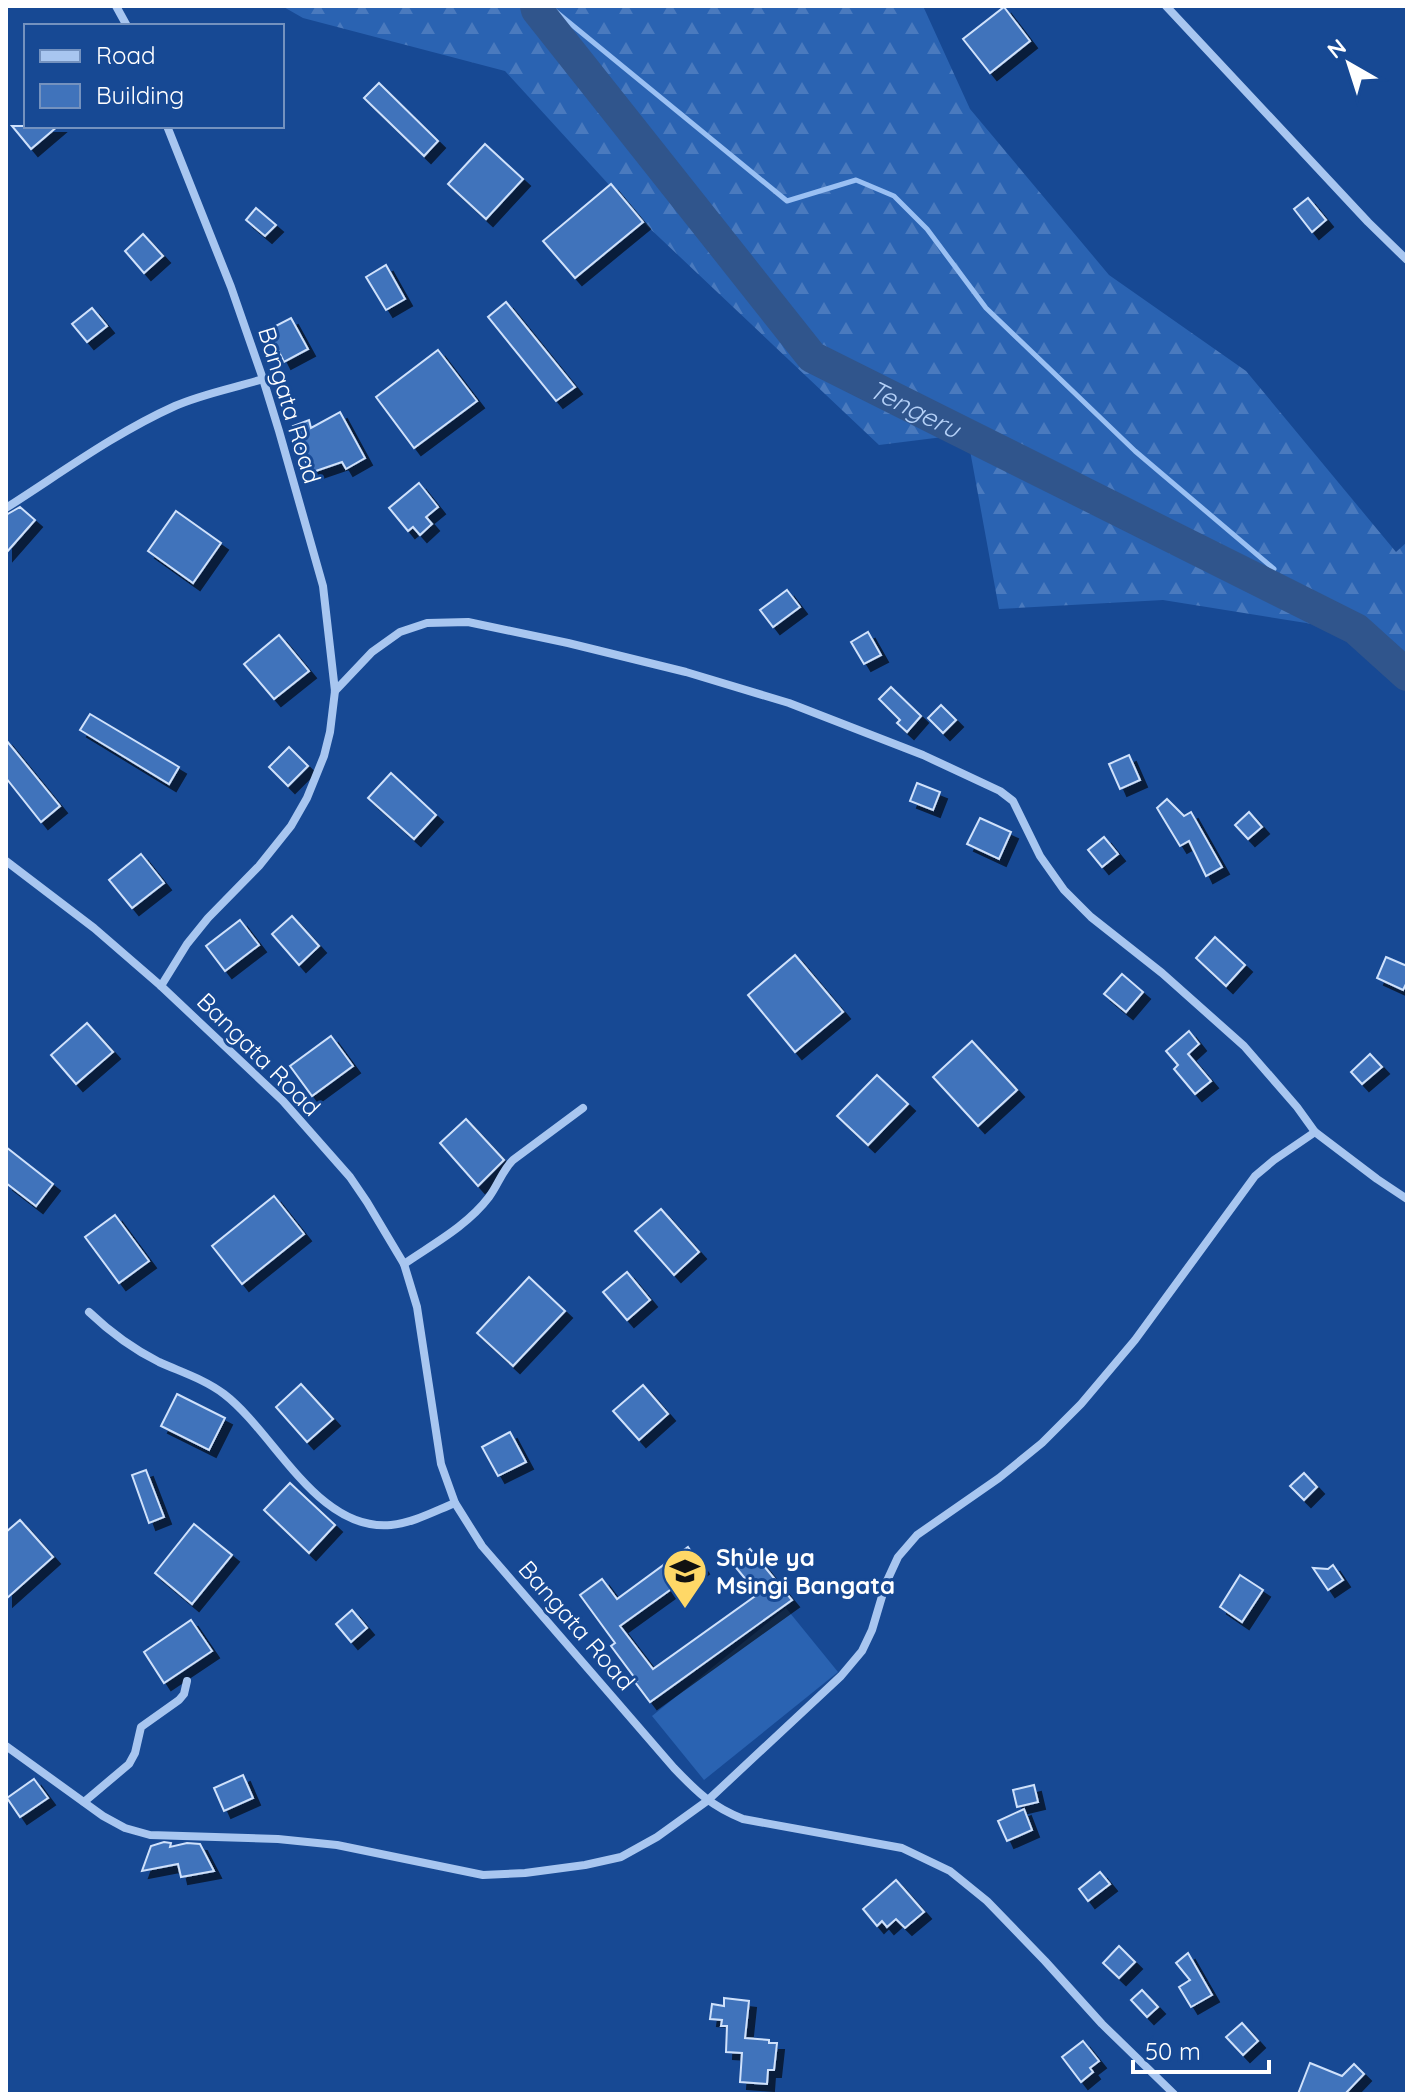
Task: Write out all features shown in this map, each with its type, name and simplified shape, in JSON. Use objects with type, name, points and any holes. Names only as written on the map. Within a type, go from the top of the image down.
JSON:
[{"type":"street","points":[[116,6],[126,24]]},
{"type":"street","points":[[1166,6],[1407,260]]},
{"type":"street","name":"Bangata Road","points":[[161,986],[187,944],[208,918],[259,866],[291,826],[307,798],[324,756],[335,691],[323,586],[263,379],[231,287],[168,128]]},
{"type":"street","points":[[6,508],[153,417],[177,405],[263,379]]},
{"type":"street","points":[[335,691],[372,652],[400,632],[427,623],[468,622],[568,643],[739,687],[837,720],[923,755],[1007,795],[1017,807],[1040,856],[1064,890],[1091,917],[1162,973],[1244,1046],[1315,1132],[1407,1199]]},
{"type":"street","name":"Bangata Road","points":[[6,861],[94,928],[161,986],[283,1101],[350,1177],[404,1264],[417,1307],[441,1464],[455,1503],[471,1531],[502,1569],[674,1768],[707,1801],[723,1811],[760,1824],[902,1848],[950,1871],[987,1901],[1102,2024],[1174,2094]]},
{"type":"street","points":[[404,1264],[469,1219],[489,1197],[513,1160],[583,1108]]},
{"type":"street","points":[[6,1746],[103,1816],[125,1828],[150,1835],[278,1839],[337,1845],[483,1875],[525,1873],[621,1857],[657,1837],[707,1801],[841,1676],[862,1651],[898,1557],[917,1535],[999,1478],[1042,1443],[1081,1404],[1135,1340],[1255,1176],[1315,1132]]},
{"type":"street","points":[[89,1312],[112,1333],[156,1361],[204,1381],[243,1409],[318,1497],[348,1517],[389,1526],[405,1523],[455,1503]]},
{"type":"street","points":[[84,1802],[129,1764],[141,1727],[179,1700],[187,1681]]},
{"type":"green space","points":[[282,6],[923,6],[970,109],[1109,275],[1246,371],[1396,552],[1407,542],[1407,682],[1344,629],[1163,600],[999,609],[967,434],[879,445],[643,222],[505,71],[303,18]]},
{"type":"green space","points":[[786,1608],[838,1672],[704,1780],[652,1716]]},
{"type":"building","points":[[1004,7],[1030,41],[990,73],[963,39]]},
{"type":"building","points":[[379,83],[438,141],[424,156],[364,98]]},
{"type":"building","points":[[12,126],[56,128],[31,149]]},
{"type":"building","points":[[485,144],[523,179],[486,219],[448,184]]},
{"type":"building","points":[[611,184],[643,222],[575,278],[543,241]]},
{"type":"building","points":[[1308,198],[1326,220],[1312,232],[1294,209]]},
{"type":"building","points":[[256,208],[276,225],[265,236],[246,220]]},
{"type":"building","points":[[143,234],[163,256],[144,273],[125,251]]},
{"type":"building","points":[[386,265],[405,299],[386,310],[366,277]]},
{"type":"building","points":[[506,302],[575,387],[556,401],[488,317]]},
{"type":"building","points":[[92,308],[107,326],[87,342],[72,324]]},
{"type":"building","points":[[291,318],[308,349],[284,362],[268,330]]},
{"type":"building","points":[[438,350],[477,401],[414,448],[376,397]]},
{"type":"building","points":[[340,412],[365,458],[346,469],[342,462],[310,473],[293,426],[309,420],[311,428]]},
{"type":"building","points":[[419,483],[438,507],[426,517],[432,524],[420,535],[413,527],[408,531],[389,508]]},
{"type":"building","points":[[20,507],[35,520],[6,553],[6,515]]},
{"type":"building","points":[[176,511],[221,543],[193,583],[148,551]]},
{"type":"building","points":[[787,590],[800,607],[773,627],[760,610]]},
{"type":"building","points":[[868,632],[881,655],[864,664],[851,642]]},
{"type":"building","points":[[279,635],[309,671],[274,699],[244,664]]},
{"type":"building","points":[[891,687],[921,716],[907,732],[897,723],[900,720],[879,699]]},
{"type":"building","points":[[941,705],[956,720],[943,733],[928,718]]},
{"type":"building","points":[[90,714],[179,767],[169,784],[80,730]]},
{"type":"building","points":[[6,740],[60,806],[41,822],[6,778]]},
{"type":"building","points":[[289,747],[308,766],[288,786],[269,767]]},
{"type":"building","points":[[1129,755],[1140,780],[1120,789],[1109,764]]},
{"type":"building","points":[[391,773],[436,815],[414,839],[368,798]]},
{"type":"building","points":[[917,783],[940,792],[933,810],[910,801]]},
{"type":"building","points":[[1167,799],[1184,816],[1191,812],[1222,867],[1206,876],[1189,841],[1180,846],[1157,808]]},
{"type":"building","points":[[1249,812],[1262,827],[1248,839],[1235,825]]},
{"type":"building","points":[[980,818],[1011,832],[999,859],[967,844]]},
{"type":"building","points":[[1104,837],[1118,854],[1102,867],[1088,850]]},
{"type":"building","points":[[141,854],[164,883],[132,908],[109,880]]},
{"type":"building","points":[[292,916],[319,946],[299,965],[272,934]]},
{"type":"building","points":[[240,920],[259,945],[225,971],[206,946]]},
{"type":"building","points":[[1215,937],[1245,965],[1226,986],[1196,958]]},
{"type":"building","points":[[795,955],[843,1012],[795,1052],[748,995]]},
{"type":"building","points":[[1386,957],[1407,966],[1407,982],[1403,990],[1377,978]]},
{"type":"building","points":[[1122,974],[1143,992],[1126,1012],[1104,994]]},
{"type":"building","points":[[87,1023],[113,1052],[76,1084],[51,1055]]},
{"type":"building","points":[[1189,1031],[1199,1044],[1188,1054],[1211,1081],[1195,1094],[1174,1069],[1178,1065],[1166,1051]]},
{"type":"building","points":[[331,1036],[353,1066],[312,1096],[290,1066]]},
{"type":"building","points":[[972,1041],[1017,1090],[978,1126],[933,1077]]},
{"type":"building","points":[[1370,1054],[1382,1067],[1362,1084],[1351,1072]]},
{"type":"building","points":[[877,1075],[908,1104],[868,1145],[837,1116]]},
{"type":"building","points":[[466,1119],[504,1160],[478,1186],[440,1143]]},
{"type":"building","points":[[6,1147],[53,1184],[36,1206],[6,1183]]},
{"type":"building","points":[[274,1196],[304,1234],[242,1284],[212,1246]]},
{"type":"building","points":[[661,1209],[699,1252],[674,1275],[635,1231]]},
{"type":"building","points":[[115,1215],[149,1261],[119,1283],[85,1237]]},
{"type":"building","points":[[627,1272],[650,1300],[627,1320],[603,1292]]},
{"type":"building","points":[[529,1277],[565,1311],[513,1366],[477,1333]]},
{"type":"building","points":[[301,1384],[333,1419],[307,1442],[276,1407]]},
{"type":"building","points":[[643,1385],[668,1414],[639,1440],[613,1411]]},
{"type":"building","points":[[177,1394],[225,1418],[209,1450],[161,1426]]},
{"type":"building","points":[[510,1432],[526,1462],[498,1476],[482,1447]]},
{"type":"building","points":[[146,1470],[164,1517],[149,1523],[132,1475]]},
{"type":"building","points":[[1304,1473],[1317,1487],[1304,1500],[1290,1486]]},
{"type":"building","points":[[290,1483],[335,1525],[309,1553],[264,1510]]},
{"type":"building","points":[[20,1520],[53,1557],[6,1599],[6,1532]]},
{"type":"building","points":[[194,1524],[232,1555],[192,1604],[155,1573]]},
{"type":"building","points":[[688,1547],[702,1567],[620,1626],[653,1669],[758,1594],[733,1564],[750,1549],[792,1600],[650,1702],[611,1646],[615,1643],[580,1595],[602,1579],[617,1599]]},
{"type":"building","points":[[1333,1565],[1343,1580],[1328,1590],[1313,1568],[1328,1569]]},
{"type":"building","points":[[1240,1575],[1263,1590],[1242,1622],[1220,1607]]},
{"type":"building","points":[[352,1610],[367,1628],[351,1642],[336,1624]]},
{"type":"building","points":[[191,1620],[212,1651],[164,1683],[144,1652]]},
{"type":"building","points":[[243,1775],[253,1798],[224,1811],[214,1788]]},
{"type":"building","points":[[34,1779],[48,1798],[20,1817],[7,1798]]},
{"type":"building","points":[[1034,1785],[1038,1802],[1017,1807],[1013,1790]]},
{"type":"building","points":[[1024,1809],[1032,1830],[1007,1841],[998,1821]]},
{"type":"building","points":[[171,1843],[170,1847],[200,1844],[214,1871],[181,1877],[178,1864],[142,1871],[151,1846]]},
{"type":"building","points":[[1100,1872],[1110,1884],[1088,1901],[1079,1889]]},
{"type":"building","points":[[896,1880],[924,1912],[905,1928],[896,1919],[887,1927],[882,1921],[877,1926],[863,1909]]},
{"type":"building","points":[[1119,1946],[1135,1962],[1119,1978],[1103,1963]]},
{"type":"building","points":[[1188,1953],[1212,1995],[1191,2007],[1179,1987],[1190,1980],[1176,1963]]},
{"type":"building","points":[[1142,1990],[1158,2007],[1147,2017],[1131,2000]]},
{"type":"building","points":[[724,1998],[749,2001],[745,2038],[777,2043],[774,2070],[768,2070],[767,2084],[740,2082],[742,2053],[726,2052],[727,2026],[721,2026],[722,2020],[710,2019],[712,2004],[724,2006]]},
{"type":"building","points":[[1242,2023],[1258,2041],[1243,2055],[1226,2037]]},
{"type":"building","points":[[1083,2041],[1099,2061],[1090,2068],[1093,2072],[1081,2082],[1062,2057]]},
{"type":"building","points":[[1310,2063],[1342,2076],[1354,2064],[1364,2074],[1345,2094],[1298,2094]]},
{"type":"waterway","name":"Tengeru","points":[[536,6],[812,357],[1356,629],[1407,675]]},
{"type":"waterway","points":[[549,6],[787,201],[856,180],[894,196],[927,229],[986,308],[1135,451],[1274,569]]},
{"type":"waterway","points":[[1377,657],[1407,682]]},
{"type":"place","name":"Shule ya Msingi Bangata","points":[[685,1610]]}]
